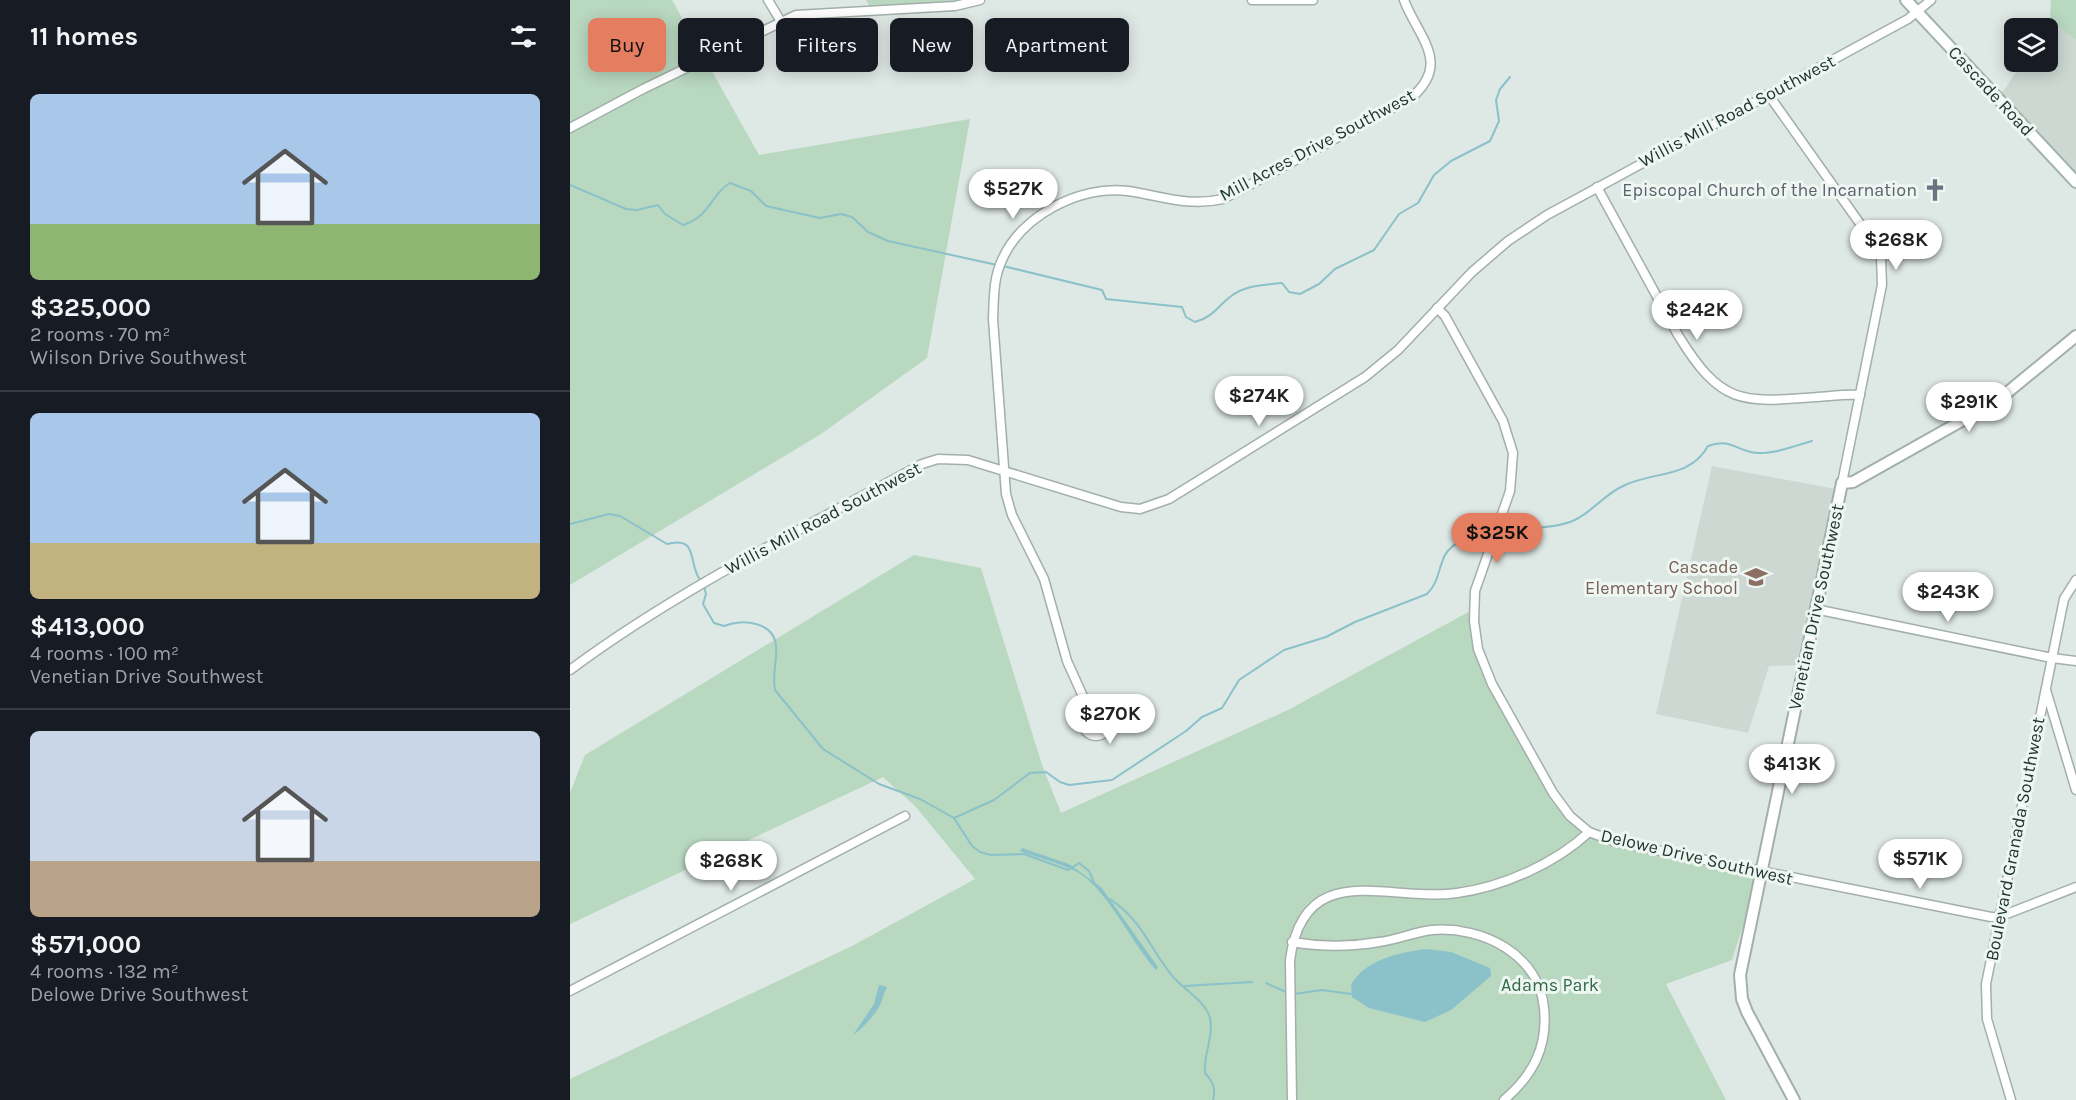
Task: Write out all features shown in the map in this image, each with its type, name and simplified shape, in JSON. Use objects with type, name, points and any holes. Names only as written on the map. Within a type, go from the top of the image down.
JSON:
[{"type":"street","points":[[768,0],[779,18]]},
{"type":"street","points":[[788,18],[812,12],[955,6],[980,0]]},
{"type":"street","points":[[1252,0],[1313,0]]},
{"type":"street","name":"Mill Acres Drive Southwest","points":[[1090,712],[1067,661],[1044,579],[1012,515],[1003,469],[994,293],[1001,262],[1016,236],[1044,213],[1072,199],[1094,192],[1127,191],[1190,204],[1223,199],[1411,98],[1426,81],[1431,58],[1427,42],[1404,0]]},
{"type":"street","name":"Cascade Road","points":[[1906,0],[2076,182]]},
{"type":"street","name":"Willis Mill Road Southwest","points":[[570,670],[625,630],[679,596],[922,464],[938,459],[955,458],[1003,469],[1120,507],[1140,509],[1157,505],[1365,377],[1398,350],[1472,272],[1508,241],[1546,215],[1908,19],[1931,0]]},
{"type":"street","points":[[570,128],[776,22]]},
{"type":"street","points":[[1768,94],[1873,242],[1881,258],[1882,285],[1842,483]]},
{"type":"street","points":[[1597,187],[1678,335],[1692,358],[1715,385],[1736,397],[1759,402],[1860,395]]},
{"type":"street","points":[[1437,308],[1445,316],[1503,421],[1513,453],[1510,490],[1475,591],[1473,621],[1478,649],[1492,684],[1552,793],[1570,816],[1589,831]]},
{"type":"street","name":"Venetian Drive Southwest","points":[[1794,1100],[1747,1012],[1740,991],[1740,975],[1842,483],[1853,482],[1997,401],[2076,336]]},
{"type":"street","name":"Boulevard Granada Southwest","points":[[2011,1100],[1987,1019],[1985,1001],[1999,917],[2064,599],[2076,580]]},
{"type":"street","points":[[1815,609],[2052,658],[2076,660]]},
{"type":"street","points":[[2045,689],[2076,790]]},
{"type":"street","points":[[570,992],[905,816]]},
{"type":"street","name":"Delowe Drive Southwest","points":[[1292,1100],[1290,960],[1292,942],[1308,912],[1336,894],[1362,889],[1436,895],[1478,890],[1524,872],[1577,843],[1589,831],[1616,842],[1999,917]]},
{"type":"street","points":[[1999,917],[2076,887]]},
{"type":"street","points":[[1292,942],[1316,946],[1344,946],[1380,942],[1433,930],[1452,930],[1494,941],[1517,954],[1527,965],[1540,992],[1546,1027],[1542,1049],[1531,1071],[1504,1100]]},
{"type":"shaded area","points":[[2058,26],[2076,40],[2076,179],[1998,99],[2016,72],[2058,72]]},
{"type":"shaded area","name":"Cascade Elementary School","points":[[1712,466],[1841,490],[1807,665],[1769,666],[1748,733],[1656,714]]},
{"type":"green space","points":[[570,0],[672,0],[682,18],[678,18],[678,72],[712,72],[759,155],[970,119],[927,358],[821,434],[570,585]]},
{"type":"green space","points":[[866,0],[966,0],[942,7],[870,7]]},
{"type":"green space","points":[[2051,0],[2076,0],[2076,40],[2058,26],[2058,18],[2050,18]]},
{"type":"green space","name":"Adams Park","points":[[914,555],[981,568],[1042,765],[1061,813],[1288,710],[1474,609],[1473,643],[1488,679],[1568,812],[1591,835],[1759,875],[1732,960],[1666,984],[1726,1100],[570,1100],[570,1079],[852,946],[975,879],[916,807],[883,777],[570,924],[570,793],[585,755]]},
{"type":"water","points":[[1022,848],[1069,864],[1101,887],[1158,967],[1156,970],[1088,879],[1056,863],[1020,851]]},
{"type":"water","points":[[1427,949],[1451,952],[1490,968],[1491,976],[1451,1010],[1425,1022],[1369,1008],[1352,997],[1351,985],[1357,976],[1374,963],[1406,952]]},
{"type":"water","points":[[879,985],[887,987],[879,1008],[853,1035],[874,1004]]},
{"type":"waterway","points":[[1003,266],[1102,290],[1106,299],[1182,307],[1186,317],[1195,322],[1211,315],[1236,293],[1248,288],[1282,283],[1289,292],[1300,294],[1319,284],[1335,269],[1374,250],[1399,214],[1418,203],[1434,175],[1451,161],[1490,141],[1499,121],[1496,100],[1500,89],[1510,77]]},
{"type":"waterway","points":[[570,185],[626,209],[637,210],[658,205],[665,214],[683,225],[705,211],[718,193],[730,183],[751,191],[766,206],[820,218],[841,214],[852,217],[868,232],[888,241],[997,265]]},
{"type":"waterway","points":[[1501,528],[1545,527],[1570,522],[1584,515],[1609,494],[1623,486],[1634,481],[1670,473],[1691,464],[1708,446],[1723,443],[1746,451],[1766,453],[1812,441]]},
{"type":"waterway","points":[[570,524],[609,514],[620,516],[667,544],[677,542],[689,548],[701,581]]},
{"type":"waterway","points":[[954,818],[994,800],[1030,773],[1046,772],[1060,782],[1069,785],[1112,780],[1186,731],[1202,717],[1222,708],[1239,680],[1284,650],[1326,637],[1355,622],[1427,594],[1434,585],[1445,555],[1454,545],[1467,537],[1495,528]]},
{"type":"waterway","points":[[704,586],[706,594],[703,604],[714,623],[724,626],[740,622],[756,624],[770,632],[776,647],[775,690],[823,749],[879,784],[920,799],[954,818],[972,846],[980,852],[991,855],[1024,854],[1068,870],[1079,863],[1089,871],[1094,882]]},
{"type":"waterway","points":[[1110,899],[1131,917],[1174,978],[1200,1001],[1208,1012],[1211,1032],[1205,1073],[1213,1085],[1213,1100]]},
{"type":"waterway","points":[[1184,986],[1252,982]]},
{"type":"waterway","points":[[1266,983],[1288,993]]},
{"type":"waterway","points":[[1294,994],[1322,990],[1351,994]]},
{"type":"place","name":"Episcopal Church of the Incarnation","points":[[1935,190]]},
{"type":"place","name":"Cascade Elementary School","points":[[1756,577]]}]
